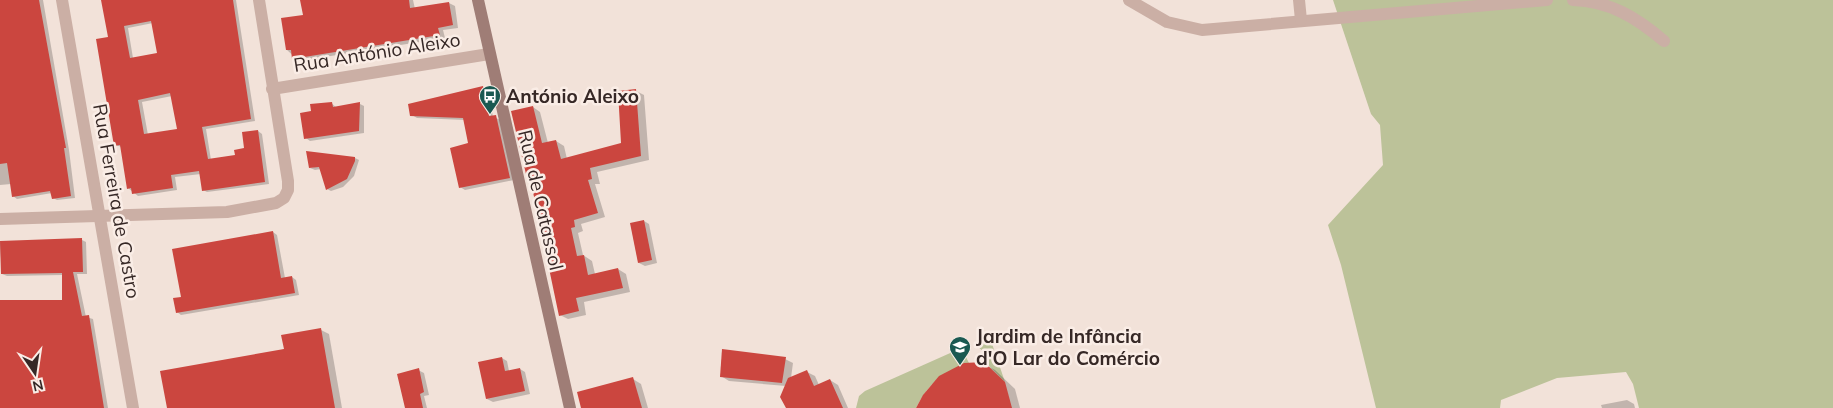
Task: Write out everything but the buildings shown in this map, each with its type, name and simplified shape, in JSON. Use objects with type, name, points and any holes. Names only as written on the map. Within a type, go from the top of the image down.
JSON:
[{"type":"main road","name":"Rua de Catassol","points":[[478,0],[570,408]]},
{"type":"street","name":"Rua Ferreira de Castro","points":[[62,0],[134,408]]},
{"type":"street","points":[[0,219],[226,212],[276,203],[284,198],[288,190],[288,181],[259,0]]},
{"type":"street","points":[[1129,0],[1167,22],[1202,30],[1547,0]]},
{"type":"street","points":[[1299,0],[1301,20]]},
{"type":"street","points":[[1573,0],[1610,6],[1639,21],[1664,41]]},
{"type":"street","name":"Rua António Aleixo","points":[[272,88],[489,54]]},
{"type":"green space","points":[[1333,0],[1833,0],[1833,408],[1639,408],[1633,384],[1626,372],[1557,378],[1501,400],[1500,408],[1376,408],[1341,265],[1328,225],[1383,165],[1380,125],[1371,114]]},
{"type":"green space","points":[[990,338],[1005,382],[985,362],[983,351],[974,344]]},
{"type":"green space","points":[[957,350],[964,353],[969,363],[944,375],[932,385],[916,408],[856,408],[859,396],[865,391]]},
{"type":"place","name":"António Aleixo","points":[[490,115]]},
{"type":"place","name":"Jardim de Infância d'O Lar do Comércio","points":[[960,366]]}]
